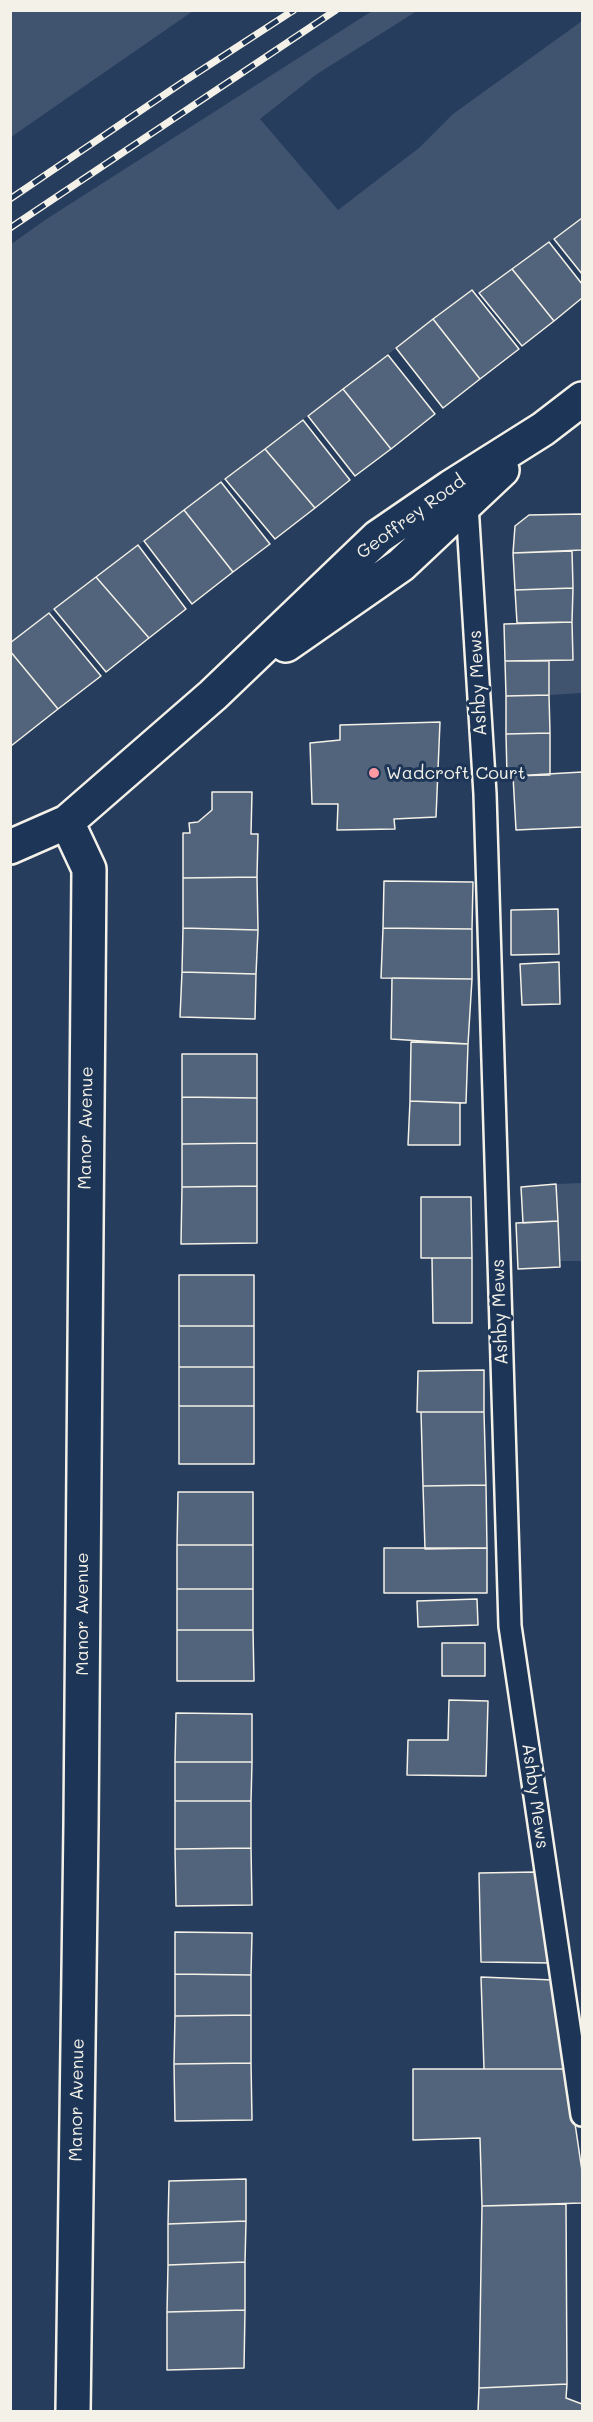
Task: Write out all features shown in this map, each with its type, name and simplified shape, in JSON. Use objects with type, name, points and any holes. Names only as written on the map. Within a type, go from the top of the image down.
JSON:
[{"type":"street","name":"Geoffrey Road","points":[[10,847],[67,822],[213,695],[378,537],[452,486],[543,429],[582,399]]},
{"type":"street","name":"Geoffrey Road","points":[[213,695],[385,578],[467,505],[543,429]]},
{"type":"street","name":"Manor Avenue","points":[[67,822],[89,869],[73,2412]]},
{"type":"lane","name":"Ashby Mews","points":[[467,505],[484,794],[510,1626],[582,2115]]},
{"type":"shaded area","points":[[11,10],[193,10],[193,11],[11,137]]},
{"type":"shaded area","points":[[372,11],[417,11],[317,74],[260,119],[338,210],[419,148],[453,114],[582,21],[582,218],[479,293],[472,290],[11,643],[10,245],[45,220]]},
{"type":"shaded area","points":[[582,550],[582,693],[549,695],[549,661],[573,660],[572,551]]},
{"type":"shaded area","points":[[582,1183],[582,1261],[560,1261],[556,1184]]},
{"type":"building","points":[[582,218],[582,274],[554,239]]},
{"type":"building","points":[[549,242],[582,284],[582,298],[554,321],[512,269]]},
{"type":"building","points":[[512,269],[554,321],[522,346],[479,293]]},
{"type":"building","points":[[472,290],[519,349],[480,379],[433,319]]},
{"type":"building","points":[[433,319],[480,379],[443,408],[396,348]]},
{"type":"building","points":[[388,355],[435,414],[391,449],[343,389]]},
{"type":"building","points":[[343,389],[391,449],[355,476],[308,416]]},
{"type":"building","points":[[303,420],[350,480],[315,508],[265,449]]},
{"type":"building","points":[[265,449],[315,508],[275,539],[225,479]]},
{"type":"building","points":[[221,482],[270,544],[233,572],[184,510]]},
{"type":"building","points":[[184,510],[233,572],[192,604],[144,541]]},
{"type":"building","points":[[582,514],[582,550],[513,553],[515,526],[529,515]]},
{"type":"building","points":[[138,545],[186,609],[149,638],[96,577]]},
{"type":"building","points":[[572,551],[573,588],[515,590],[513,553]]},
{"type":"building","points":[[96,577],[149,638],[106,672],[54,609]]},
{"type":"building","points":[[573,588],[572,622],[517,623],[515,590]]},
{"type":"building","points":[[49,613],[101,676],[58,709],[10,651],[10,643]]},
{"type":"building","points":[[572,622],[573,660],[505,661],[504,624]]},
{"type":"building","points":[[10,651],[58,709],[11,746],[10,745]]},
{"type":"building","points":[[505,661],[549,661],[549,695],[506,696]]},
{"type":"building","points":[[549,695],[550,733],[506,734],[506,696]]},
{"type":"building","name":"Wadcroft Court","points":[[440,722],[436,817],[394,819],[395,829],[337,830],[338,804],[312,804],[310,743],[340,740],[340,725]]},
{"type":"building","points":[[550,733],[550,775],[507,776],[506,734]]},
{"type":"building","points":[[582,772],[582,827],[516,830],[513,776]]},
{"type":"building","points":[[212,792],[252,792],[251,834],[258,834],[257,877],[183,878],[183,833],[190,833],[189,823],[198,822],[212,810]]},
{"type":"building","points":[[257,877],[258,930],[183,928],[183,878]]},
{"type":"building","points":[[384,881],[473,882],[472,929],[383,928]]},
{"type":"building","points":[[558,909],[559,954],[511,955],[511,910]]},
{"type":"building","points":[[183,928],[258,930],[256,974],[182,972]]},
{"type":"building","points":[[383,928],[472,929],[472,979],[381,978]]},
{"type":"building","points":[[559,962],[560,1004],[522,1005],[520,964]]},
{"type":"building","points":[[182,972],[256,974],[255,1019],[180,1017]]},
{"type":"building","points":[[392,978],[472,979],[468,1044],[391,1039]]},
{"type":"building","points":[[411,1042],[468,1044],[466,1103],[410,1101]]},
{"type":"building","points":[[182,1054],[257,1054],[257,1098],[182,1097]]},
{"type":"building","points":[[182,1097],[257,1098],[257,1143],[182,1144]]},
{"type":"building","points":[[410,1101],[460,1103],[460,1145],[408,1145]]},
{"type":"building","points":[[257,1143],[257,1186],[182,1187],[182,1144]]},
{"type":"building","points":[[556,1184],[558,1221],[523,1223],[521,1187]]},
{"type":"building","points":[[257,1186],[257,1243],[181,1244],[182,1187]]},
{"type":"building","points":[[421,1197],[471,1197],[472,1258],[421,1258]]},
{"type":"building","points":[[558,1221],[560,1267],[518,1269],[516,1223]]},
{"type":"building","points":[[432,1258],[472,1258],[472,1323],[433,1323]]},
{"type":"building","points":[[179,1275],[254,1275],[254,1326],[179,1326]]},
{"type":"building","points":[[179,1326],[254,1326],[254,1367],[179,1367]]},
{"type":"building","points":[[179,1367],[254,1367],[254,1406],[179,1406]]},
{"type":"building","points":[[484,1370],[484,1412],[417,1412],[418,1371]]},
{"type":"building","points":[[179,1406],[254,1406],[254,1464],[179,1464]]},
{"type":"building","points":[[421,1412],[484,1412],[486,1485],[423,1486]]},
{"type":"building","points":[[486,1485],[487,1548],[425,1549],[423,1486]]},
{"type":"building","points":[[178,1492],[253,1492],[253,1545],[177,1545]]},
{"type":"building","points":[[177,1545],[253,1545],[253,1589],[177,1589]]},
{"type":"building","points":[[384,1548],[487,1548],[487,1593],[384,1593]]},
{"type":"building","points":[[177,1589],[253,1589],[253,1630],[177,1630]]},
{"type":"building","points":[[477,1599],[478,1625],[418,1627],[417,1601]]},
{"type":"building","points":[[177,1630],[253,1630],[254,1681],[177,1681]]},
{"type":"building","points":[[442,1643],[485,1643],[485,1676],[442,1676]]},
{"type":"building","points":[[449,1700],[488,1701],[486,1776],[407,1775],[408,1740],[448,1740]]},
{"type":"building","points":[[176,1713],[252,1714],[252,1762],[175,1762]]},
{"type":"building","points":[[175,1762],[252,1762],[251,1801],[175,1801]]},
{"type":"building","points":[[175,1801],[251,1801],[251,1848],[175,1849]]},
{"type":"building","points":[[251,1848],[252,1905],[176,1906],[175,1849]]},
{"type":"building","points":[[535,1872],[552,1963],[481,1962],[479,1873]]},
{"type":"building","points":[[175,1932],[252,1933],[251,1975],[175,1974]]},
{"type":"building","points":[[175,1974],[251,1975],[251,2015],[175,2016]]},
{"type":"building","points":[[481,1977],[553,1980],[567,2069],[484,2069]]},
{"type":"building","points":[[251,2015],[251,2063],[174,2064],[175,2016]]},
{"type":"building","points":[[251,2063],[252,2120],[175,2121],[174,2064]]},
{"type":"building","points":[[413,2069],[567,2069],[582,2171],[582,2203],[482,2206],[480,2138],[413,2140]]},
{"type":"building","points":[[246,2179],[246,2221],[168,2224],[169,2181]]},
{"type":"building","points":[[566,2204],[567,2384],[479,2388],[482,2206]]},
{"type":"building","points":[[246,2221],[245,2262],[168,2265],[168,2224]]},
{"type":"building","points":[[245,2262],[245,2310],[167,2312],[168,2265]]},
{"type":"building","points":[[245,2310],[244,2368],[167,2370],[167,2312]]},
{"type":"building","points":[[567,2384],[566,2398],[582,2404],[582,2412],[478,2412],[479,2388]]},
{"type":"railway","points":[[10,199],[294,10]]},
{"type":"railway","points":[[10,228],[336,10]]},
{"type":"place","name":"Wadcroft Court","points":[[374,773]]}]
